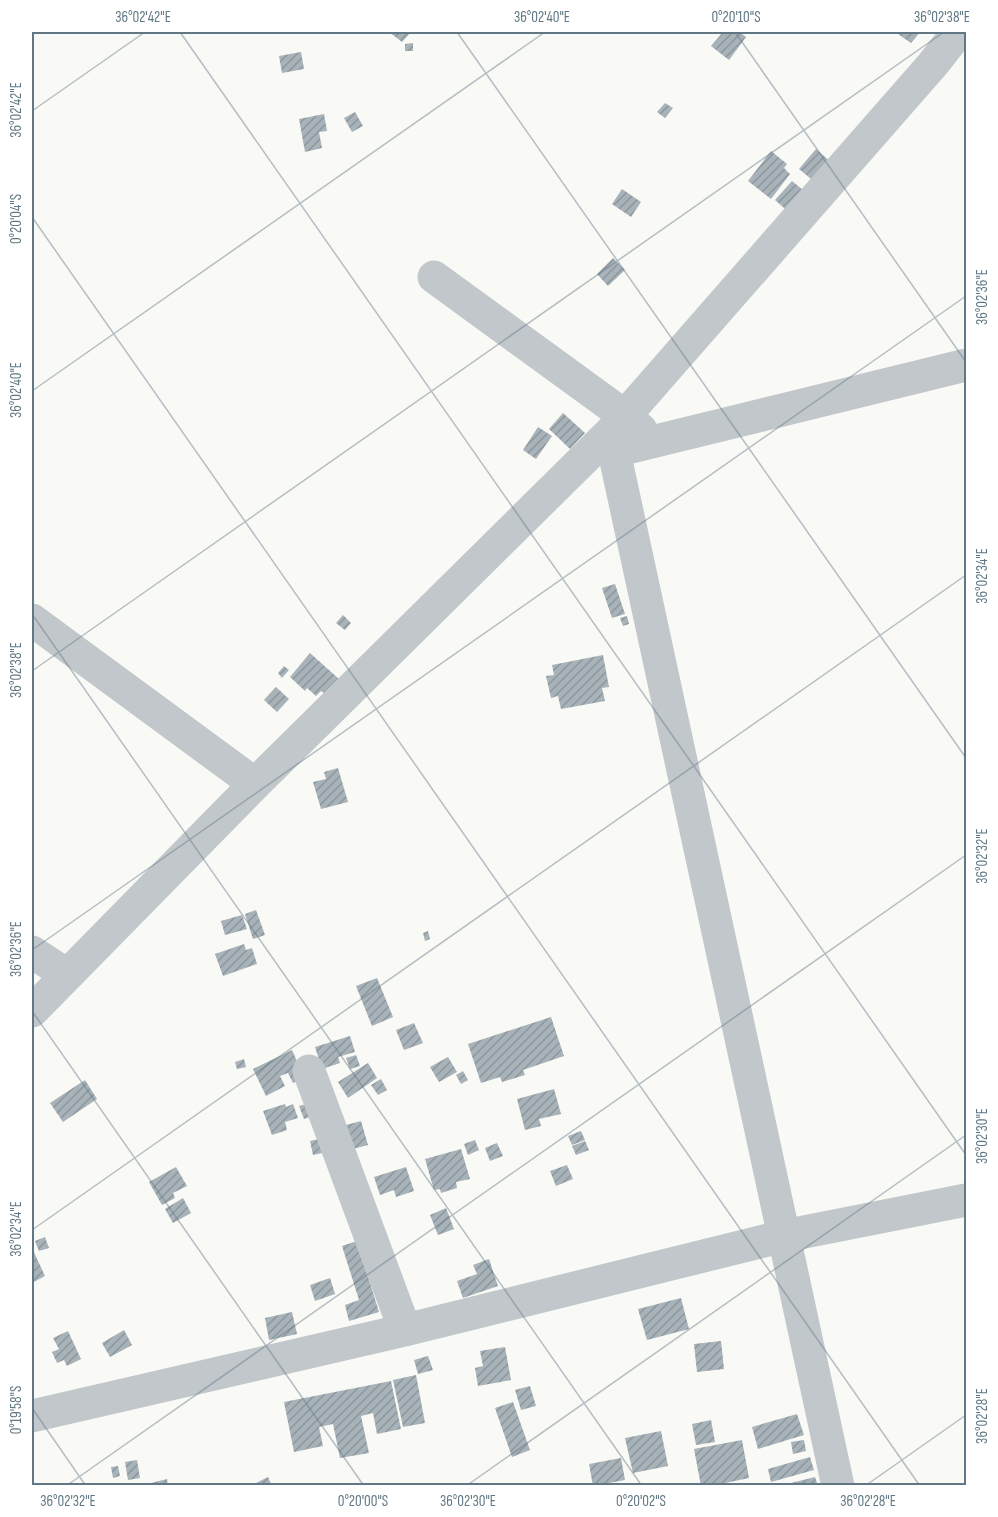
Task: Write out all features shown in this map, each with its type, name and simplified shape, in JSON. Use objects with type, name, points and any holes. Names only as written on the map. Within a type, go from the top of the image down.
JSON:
[{"type":"street","points":[[32,1011],[255,784],[616,433],[958,32]]},
{"type":"street","points":[[434,277],[616,433],[653,441],[966,365]]},
{"type":"street","points":[[616,433],[838,1485]]},
{"type":"street","points":[[32,620],[255,784]]},
{"type":"street","points":[[32,952],[67,975]]},
{"type":"street","points":[[309,1071],[405,1330]]},
{"type":"street","points":[[32,1416],[405,1330],[784,1236],[966,1200]]},
{"type":"building","points":[[389,32],[411,32],[402,42]]},
{"type":"building","points":[[723,32],[739,32],[746,37],[729,60],[711,46]]},
{"type":"building","points":[[895,32],[920,32],[911,43]]},
{"type":"building","points":[[413,43],[413,51],[405,51],[405,44]]},
{"type":"building","points":[[301,52],[304,69],[282,73],[279,56]]},
{"type":"building","points":[[665,103],[673,108],[665,118],[657,112]]},
{"type":"building","points":[[355,112],[363,126],[352,132],[344,118]]},
{"type":"building","points":[[324,114],[327,131],[319,132],[322,148],[305,152],[299,119]]},
{"type":"building","points":[[816,149],[833,164],[816,183],[799,169]]},
{"type":"building","points":[[771,151],[787,164],[784,168],[790,174],[771,199],[748,181]]},
{"type":"building","points":[[792,181],[809,195],[791,214],[775,200]]},
{"type":"building","points":[[622,189],[641,202],[631,217],[612,204]]},
{"type":"building","points":[[613,258],[625,270],[608,286],[597,274]]},
{"type":"building","points":[[563,413],[585,433],[570,449],[549,429]]},
{"type":"building","points":[[538,427],[552,436],[536,459],[523,450]]},
{"type":"building","points":[[615,584],[625,614],[612,618],[602,588]]},
{"type":"building","points":[[343,615],[351,623],[345,630],[336,623]]},
{"type":"building","points":[[627,616],[629,624],[623,626],[620,618]]},
{"type":"building","points":[[310,653],[339,679],[325,694],[321,691],[316,696],[307,688],[305,691],[290,677]]},
{"type":"building","points":[[603,655],[609,687],[602,688],[605,701],[561,709],[558,696],[551,698],[546,676],[554,675],[552,665]]},
{"type":"building","points":[[284,666],[289,670],[282,678],[278,673]]},
{"type":"building","points":[[276,687],[289,699],[277,712],[264,700]]},
{"type":"building","points":[[338,768],[348,802],[321,809],[313,782],[326,779],[324,772]]},
{"type":"building","points":[[256,910],[265,935],[253,939],[245,914]]},
{"type":"building","points":[[242,915],[247,929],[225,935],[221,921]]},
{"type":"building","points":[[428,931],[430,939],[425,941],[423,933]]},
{"type":"building","points":[[244,944],[246,950],[252,948],[257,964],[223,976],[215,954]]},
{"type":"building","points":[[377,978],[393,1017],[372,1026],[356,986]]},
{"type":"building","points":[[551,1017],[564,1056],[523,1070],[525,1075],[502,1082],[500,1077],[481,1083],[468,1044]]},
{"type":"building","points":[[414,1023],[423,1043],[404,1050],[396,1030]]},
{"type":"building","points":[[350,1036],[355,1052],[338,1057],[340,1063],[322,1069],[315,1047]]},
{"type":"building","points":[[292,1050],[304,1077],[293,1083],[288,1073],[280,1076],[285,1086],[266,1096],[253,1069]]},
{"type":"building","points":[[356,1055],[360,1066],[350,1069],[346,1058]]},
{"type":"building","points":[[448,1057],[457,1072],[439,1082],[430,1067]]},
{"type":"building","points":[[244,1059],[246,1067],[237,1069],[235,1062]]},
{"type":"building","points":[[368,1063],[377,1078],[348,1098],[338,1082]]},
{"type":"building","points":[[463,1071],[468,1080],[461,1084],[456,1075]]},
{"type":"building","points":[[381,1079],[387,1090],[378,1095],[371,1085]]},
{"type":"building","points":[[85,1080],[97,1099],[63,1122],[50,1103]]},
{"type":"building","points":[[554,1089],[561,1114],[539,1119],[541,1126],[525,1130],[517,1099]]},
{"type":"building","points":[[310,1103],[314,1116],[304,1119],[299,1106]]},
{"type":"building","points":[[285,1104],[286,1107],[293,1104],[298,1118],[285,1122],[287,1130],[272,1135],[263,1111]]},
{"type":"building","points":[[361,1121],[368,1145],[349,1150],[342,1126]]},
{"type":"building","points":[[581,1131],[585,1140],[572,1145],[568,1136]]},
{"type":"building","points":[[323,1138],[327,1152],[313,1155],[310,1141]]},
{"type":"building","points":[[475,1140],[479,1150],[468,1155],[464,1144]]},
{"type":"building","points":[[585,1141],[589,1150],[576,1155],[572,1146]]},
{"type":"building","points":[[497,1143],[503,1156],[490,1161],[485,1148]]},
{"type":"building","points":[[461,1149],[470,1179],[456,1182],[457,1188],[441,1193],[440,1189],[434,1190],[425,1159]]},
{"type":"building","points":[[567,1165],[573,1179],[556,1186],[550,1171]]},
{"type":"building","points":[[176,1167],[187,1186],[173,1193],[175,1198],[162,1205],[149,1182]]},
{"type":"building","points":[[406,1167],[414,1191],[396,1197],[394,1190],[380,1195],[374,1177]]},
{"type":"building","points":[[183,1198],[191,1213],[173,1223],[165,1209]]},
{"type":"building","points":[[446,1208],[454,1229],[438,1235],[430,1215]]},
{"type":"building","points":[[45,1237],[49,1248],[39,1251],[35,1241]]},
{"type":"building","points":[[357,1241],[379,1312],[349,1321],[345,1305],[359,1300],[342,1246]]},
{"type":"building","points":[[32,1248],[45,1276],[32,1283]]},
{"type":"building","points":[[489,1259],[498,1286],[463,1298],[457,1281],[477,1274],[473,1265]]},
{"type":"building","points":[[330,1278],[335,1294],[315,1301],[310,1285]]},
{"type":"building","points":[[681,1298],[689,1329],[647,1340],[638,1309]]},
{"type":"building","points":[[292,1312],[297,1334],[269,1340],[265,1318]]},
{"type":"building","points":[[124,1330],[132,1345],[110,1357],[102,1343]]},
{"type":"building","points":[[68,1331],[81,1359],[67,1366],[64,1360],[57,1363],[52,1352],[59,1349],[53,1338]]},
{"type":"building","points":[[721,1341],[724,1369],[697,1372],[694,1344]]},
{"type":"building","points":[[505,1347],[511,1380],[478,1386],[475,1368],[483,1366],[480,1351]]},
{"type":"building","points":[[428,1356],[433,1370],[418,1374],[414,1360]]},
{"type":"building","points":[[416,1375],[425,1423],[403,1427],[393,1380]]},
{"type":"building","points":[[391,1381],[401,1429],[377,1434],[373,1413],[361,1416],[369,1453],[340,1458],[333,1424],[319,1427],[323,1446],[294,1452],[284,1402]]},
{"type":"building","points":[[530,1386],[536,1406],[521,1410],[515,1390]]},
{"type":"building","points":[[513,1402],[530,1450],[512,1457],[495,1408]]},
{"type":"building","points":[[797,1414],[804,1435],[758,1449],[752,1427]]},
{"type":"building","points":[[711,1420],[715,1442],[696,1445],[692,1424]]},
{"type":"building","points":[[661,1431],[668,1466],[633,1473],[625,1438]]},
{"type":"building","points":[[742,1440],[749,1478],[701,1486],[694,1449]]},
{"type":"building","points":[[804,1440],[806,1451],[793,1454],[791,1442]]},
{"type":"building","points":[[810,1457],[814,1470],[771,1482],[768,1469]]},
{"type":"building","points":[[621,1458],[625,1480],[593,1486],[589,1464]]},
{"type":"building","points":[[137,1460],[140,1478],[128,1480],[125,1462]]},
{"type":"building","points":[[118,1466],[120,1476],[113,1478],[111,1467]]},
{"type":"building","points":[[268,1477],[272,1486],[250,1486]]},
{"type":"building","points":[[815,1477],[818,1486],[783,1486],[783,1485]]},
{"type":"building","points":[[167,1479],[168,1486],[143,1486],[143,1485]]}]
